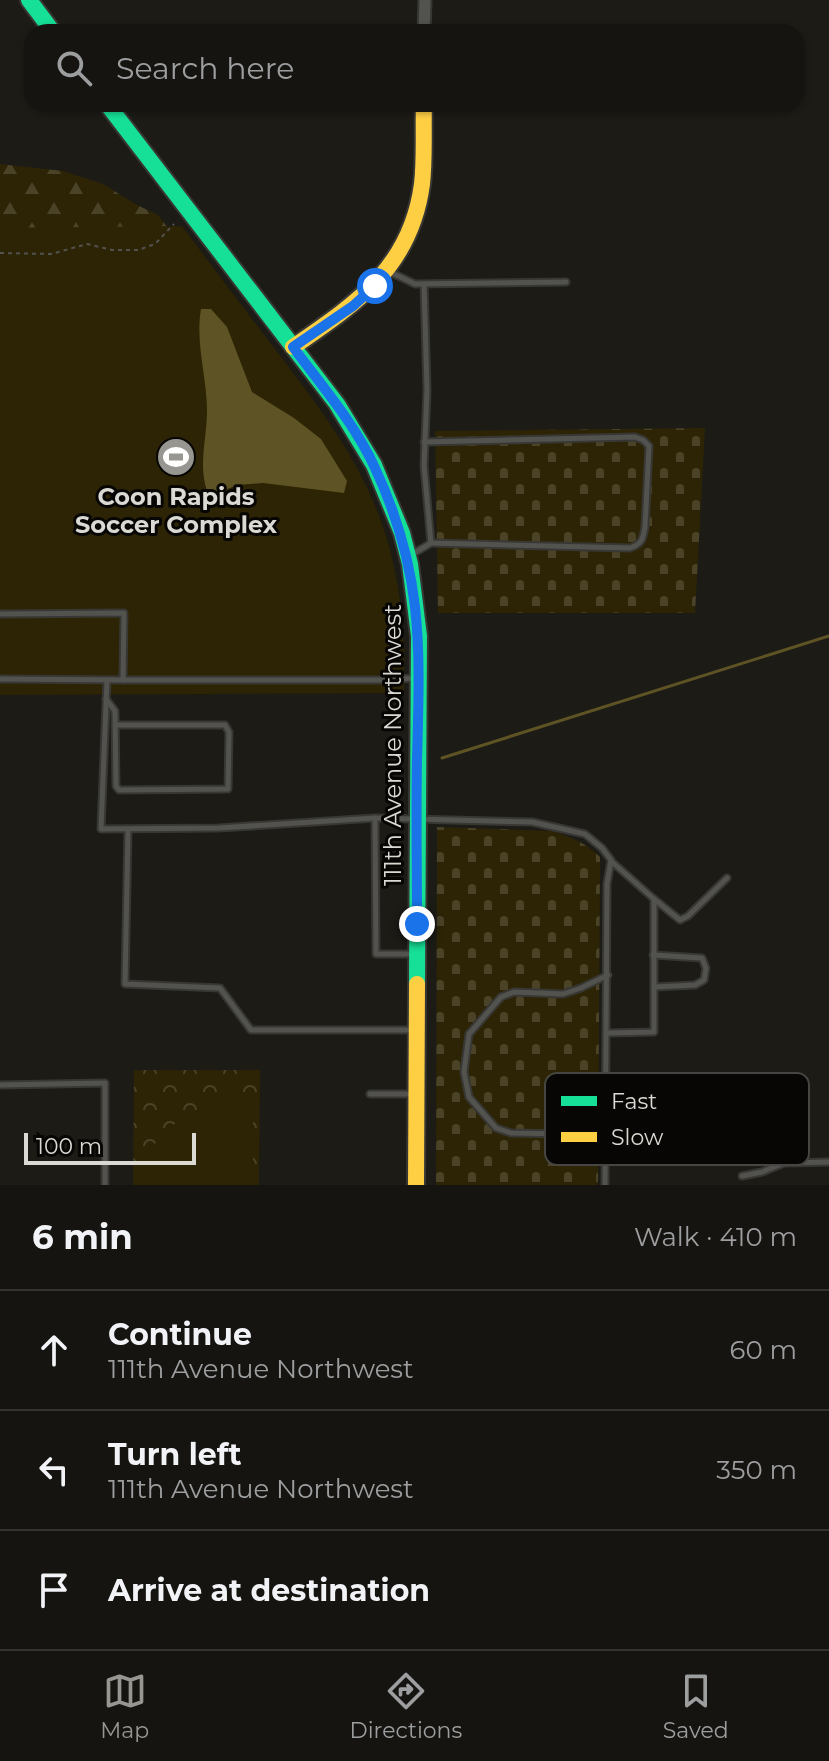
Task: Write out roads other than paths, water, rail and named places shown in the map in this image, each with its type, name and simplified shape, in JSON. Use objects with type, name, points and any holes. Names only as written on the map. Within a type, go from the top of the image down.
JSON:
[{"type":"street","points":[[29,0],[47,24]]},
{"type":"street","points":[[424,24],[425,0]]},
{"type":"street","name":"111th Avenue Northwest","points":[[113,112],[358,436],[389,500],[408,556],[419,636],[420,678],[416,1185]]},
{"type":"street","points":[[293,347],[353,306],[389,272],[409,237],[422,185],[424,112]]},
{"type":"lane","points":[[389,272],[415,284],[566,282]]},
{"type":"lane","points":[[424,284],[427,390],[424,442],[431,543]]},
{"type":"lane","points":[[408,556],[431,543],[630,548],[643,540],[645,527],[649,446],[643,440],[635,437],[424,442]]},
{"type":"lane","points":[[0,614],[124,613],[123,680]]},
{"type":"lane","points":[[0,679],[420,678]]},
{"type":"lane","points":[[107,680],[101,829],[219,828],[375,818],[532,822],[585,834],[680,920],[727,878]]},
{"type":"lane","points":[[106,699],[115,711],[115,725],[116,786],[119,790],[228,789],[229,732],[225,725],[115,725]]},
{"type":"lane","points":[[375,818],[376,954],[417,954]]},
{"type":"lane","points":[[128,829],[125,984],[220,988],[251,1030],[417,1030]]},
{"type":"lane","points":[[607,1073],[607,884],[611,860]]},
{"type":"lane","points":[[608,1033],[654,1032],[654,899]]},
{"type":"lane","points":[[653,955],[702,958],[706,968],[704,980],[695,985],[654,987]]},
{"type":"lane","points":[[545,1134],[511,1133],[496,1128],[469,1097],[464,1072],[469,1034],[501,997],[514,992],[563,994],[608,975]]},
{"type":"lane","points":[[0,1085],[105,1083],[105,1185]]},
{"type":"lane","points":[[370,1094],[416,1094]]},
{"type":"lane","points":[[809,1162],[829,1162]]},
{"type":"lane","points":[[742,1176],[779,1165]]},
{"type":"waterway","points":[[442,758],[829,636]]},
{"type":"place","name":"Coon Rapids Soccer Complex","points":[[176,457]]}]
